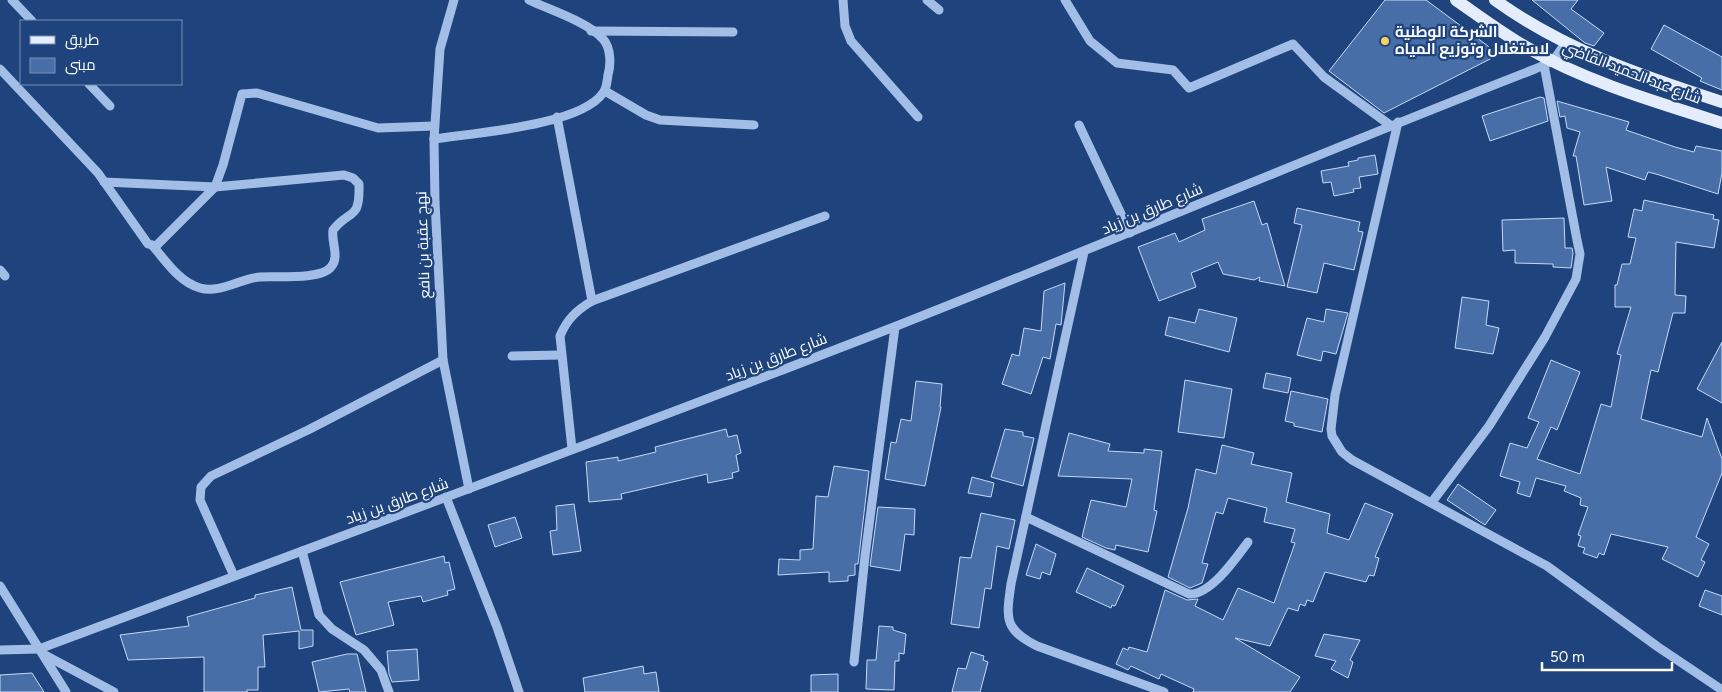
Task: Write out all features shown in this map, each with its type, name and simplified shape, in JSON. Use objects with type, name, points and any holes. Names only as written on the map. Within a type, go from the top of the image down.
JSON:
[{"type":"main road","name":"شارع عبد الحميد القاضي","points":[[1456,0],[1548,63],[1649,100],[1722,123]]},
{"type":"main road","name":"شارع عبد الحميد القاضي","points":[[1495,0],[1592,56],[1722,102]]},
{"type":"street","points":[[12,0],[31,20]]},
{"type":"street","name":"نهج عقبة بن نافع","points":[[454,0],[440,49],[434,126],[438,280],[443,360],[469,489]]},
{"type":"street","points":[[434,138],[524,126],[557,117],[592,103],[605,91],[610,68],[610,54],[604,39],[529,0]]},
{"type":"street","points":[[843,0],[845,26],[851,41],[918,117]]},
{"type":"street","points":[[927,0],[939,10]]},
{"type":"street","points":[[1065,0],[1090,42],[1117,63],[1173,70],[1189,88],[1293,44],[1324,77],[1394,124],[1335,394],[1332,436],[1342,452],[1356,463],[1432,502],[1547,566],[1658,647],[1722,690]]},
{"type":"street","points":[[591,31],[733,32]]},
{"type":"street","points":[[1432,502],[1507,399],[1545,337],[1576,279],[1580,254],[1548,63],[1566,42]]},
{"type":"street","name":"شارع طارق بن زياد","points":[[0,650],[41,651],[234,576],[469,489],[1084,252],[1394,124],[1548,63]]},
{"type":"street","points":[[0,69],[104,182],[148,244],[152,245],[179,276],[189,284],[202,289],[218,288],[258,277],[318,275],[332,267],[335,259],[333,230],[351,216],[360,202],[359,184],[353,178],[344,174],[215,187],[104,182]]},
{"type":"street","points":[[90,85],[110,106]]},
{"type":"street","points":[[605,91],[646,115],[660,120],[754,125]]},
{"type":"street","points":[[152,245],[156,246],[164,241],[215,187],[223,165],[242,94],[257,94],[378,128],[434,126]]},
{"type":"street","points":[[557,117],[592,301]]},
{"type":"street","points":[[1079,125],[1130,233]]},
{"type":"street","points":[[572,449],[560,336],[576,311],[592,301],[825,216]]},
{"type":"street","points":[[1084,252],[1026,517],[1008,605],[1008,622],[1013,630],[1037,646],[1164,692]]},
{"type":"street","points":[[854,662],[865,556],[895,326]]},
{"type":"street","points":[[512,356],[561,355]]},
{"type":"street","points":[[234,576],[200,500],[201,487],[211,476],[308,430],[443,360]]},
{"type":"street","points":[[446,497],[497,627],[519,692]]},
{"type":"street","points":[[1026,517],[1189,594],[1199,593],[1209,587],[1248,542]]},
{"type":"street","points":[[302,551],[319,615],[332,629],[364,650],[381,670],[389,692]]},
{"type":"street","points":[[0,586],[66,692]]},
{"type":"street","points":[[41,651],[114,692]]},
{"type":"building","points":[[1385,0],[1426,0],[1488,46],[1492,51],[1492,58],[1384,113],[1329,71]]},
{"type":"building","points":[[1532,0],[1578,0],[1571,9],[1604,33],[1594,46],[1585,43]]},
{"type":"building","points":[[1664,25],[1722,57],[1722,90],[1700,81],[1702,78],[1651,49]]},
{"type":"building","points":[[1540,97],[1544,98],[1548,121],[1490,141],[1482,116]]},
{"type":"building","points":[[1557,101],[1629,122],[1626,130],[1675,147],[1694,152],[1696,146],[1722,151],[1722,173],[1718,194],[1648,172],[1645,180],[1606,167],[1612,201],[1584,205],[1576,156],[1573,156],[1580,132],[1567,128],[1565,116],[1560,117]]},
{"type":"building","points":[[1375,155],[1378,174],[1359,177],[1361,188],[1353,189],[1354,192],[1334,196],[1331,182],[1323,183],[1321,171],[1349,166],[1348,162]]},
{"type":"building","points":[[1644,200],[1714,215],[1713,219],[1719,220],[1714,248],[1676,242],[1675,295],[1686,296],[1685,313],[1673,313],[1658,372],[1651,370],[1641,419],[1702,437],[1707,418],[1722,459],[1722,473],[1696,537],[1709,544],[1701,560],[1705,562],[1698,577],[1662,559],[1668,547],[1611,534],[1604,555],[1599,553],[1597,558],[1583,553],[1585,548],[1578,546],[1581,536],[1578,535],[1588,507],[1580,505],[1581,498],[1564,491],[1566,486],[1536,478],[1530,497],[1517,493],[1520,482],[1500,476],[1510,443],[1527,448],[1539,422],[1528,418],[1551,360],[1580,372],[1557,430],[1551,427],[1537,459],[1580,474],[1601,404],[1611,407],[1621,355],[1617,354],[1631,307],[1615,307],[1615,285],[1617,285],[1622,264],[1630,264],[1636,238],[1628,237],[1634,209],[1642,211]]},
{"type":"building","points":[[1254,201],[1262,225],[1267,223],[1285,286],[1259,281],[1260,277],[1254,280],[1223,274],[1218,262],[1191,273],[1196,287],[1159,301],[1138,247],[1175,233],[1179,242],[1205,230],[1202,219]]},
{"type":"building","points":[[1297,208],[1360,222],[1358,231],[1363,232],[1354,270],[1324,263],[1317,293],[1287,287],[1302,225],[1294,223]]},
{"type":"building","points":[[1564,218],[1565,248],[1572,248],[1573,253],[1571,268],[1553,267],[1553,264],[1515,263],[1515,250],[1503,251],[1502,220]]},
{"type":"building","points":[[1065,283],[1061,325],[1056,324],[1050,359],[1043,357],[1031,394],[1002,384],[1012,354],[1019,356],[1024,328],[1041,331],[1044,291]]},
{"type":"building","points":[[1462,297],[1489,301],[1486,325],[1499,328],[1493,354],[1455,348]]},
{"type":"building","points":[[1199,309],[1237,318],[1229,352],[1165,335],[1169,317],[1195,323]]},
{"type":"building","points":[[1326,309],[1348,313],[1336,354],[1323,351],[1321,361],[1297,355],[1307,318],[1324,322]]},
{"type":"building","points":[[1722,342],[1722,403],[1697,389]]},
{"type":"building","points":[[1266,373],[1291,378],[1288,393],[1263,388]]},
{"type":"building","points":[[1185,380],[1232,389],[1224,438],[1178,432]]},
{"type":"building","points":[[916,381],[942,384],[941,407],[925,486],[885,479],[891,442],[896,443],[901,419],[911,421]]},
{"type":"building","points":[[1291,391],[1328,399],[1322,432],[1294,426],[1294,423],[1285,421]]},
{"type":"building","points":[[726,429],[728,437],[737,435],[741,453],[736,455],[739,471],[732,473],[733,478],[708,483],[707,474],[621,494],[622,499],[589,502],[586,462],[618,457],[618,461],[656,452],[655,447]]},
{"type":"building","points":[[1005,429],[1023,432],[1023,436],[1034,438],[1023,486],[991,477]]},
{"type":"building","points":[[1069,433],[1110,444],[1108,451],[1144,453],[1144,449],[1162,451],[1154,510],[1157,511],[1148,552],[1116,545],[1115,550],[1106,548],[1082,537],[1091,500],[1126,507],[1132,479],[1058,476]]},
{"type":"building","points":[[1222,445],[1254,453],[1251,464],[1292,473],[1286,502],[1330,514],[1327,533],[1349,540],[1365,503],[1393,514],[1375,557],[1379,558],[1374,576],[1369,575],[1366,582],[1325,572],[1313,602],[1307,600],[1305,606],[1300,604],[1298,611],[1288,608],[1270,646],[1235,638],[1300,677],[1290,692],[1193,692],[1194,689],[1161,674],[1159,679],[1131,666],[1128,670],[1116,664],[1123,648],[1128,650],[1129,647],[1147,652],[1165,590],[1187,600],[1198,599],[1195,606],[1223,620],[1238,588],[1274,603],[1295,543],[1291,542],[1295,529],[1264,522],[1267,508],[1228,498],[1223,514],[1216,512],[1202,563],[1208,564],[1202,583],[1190,588],[1168,577],[1188,508],[1196,469],[1216,474]]},
{"type":"building","points":[[834,466],[869,471],[858,564],[855,564],[855,575],[848,576],[848,581],[829,582],[829,572],[778,575],[779,559],[800,560],[800,550],[813,549],[816,496],[828,497]]},
{"type":"building","points":[[972,477],[994,483],[991,497],[968,493]]},
{"type":"building","points":[[1458,484],[1496,510],[1485,525],[1447,500]]},
{"type":"building","points":[[574,504],[581,551],[553,555],[550,531],[557,530],[556,506]]},
{"type":"building","points":[[878,507],[915,509],[914,535],[905,534],[900,571],[870,566]]},
{"type":"building","points":[[981,513],[1015,520],[1009,549],[997,546],[991,589],[985,588],[979,628],[951,624],[960,557],[971,558]]},
{"type":"building","points":[[515,517],[522,538],[495,547],[488,525]]},
{"type":"building","points":[[1036,544],[1056,554],[1050,575],[1042,572],[1040,579],[1026,575]]},
{"type":"building","points":[[444,556],[445,563],[449,562],[455,589],[447,591],[448,595],[423,602],[421,596],[388,602],[394,625],[356,635],[340,582]]},
{"type":"building","points":[[1087,568],[1124,586],[1115,606],[1112,605],[1111,608],[1076,592]]},
{"type":"building","points":[[292,587],[301,630],[313,630],[313,646],[299,649],[299,631],[263,635],[265,667],[258,667],[258,690],[247,690],[247,692],[204,692],[204,657],[128,660],[120,635],[189,626],[187,617],[255,598],[255,595]]},
{"type":"building","points":[[1705,590],[1722,596],[1722,615],[1699,606]]},
{"type":"building","points":[[879,626],[893,627],[893,630],[906,634],[904,654],[899,653],[899,661],[895,661],[894,690],[866,689],[867,660],[876,660]]},
{"type":"building","points":[[1324,634],[1360,640],[1350,660],[1353,662],[1348,678],[1331,669],[1336,661],[1315,656]]},
{"type":"building","points":[[417,649],[419,680],[392,682],[389,674],[387,651]]},
{"type":"building","points":[[971,652],[984,656],[983,660],[988,662],[980,692],[952,692],[958,668],[966,669]]},
{"type":"building","points":[[347,654],[357,654],[366,692],[350,692],[349,689],[319,692],[312,662]]},
{"type":"building","points":[[643,666],[644,674],[656,672],[659,692],[585,692],[583,678]]},
{"type":"building","points":[[32,673],[44,692],[0,692],[0,675]]},
{"type":"building","points":[[838,674],[838,692],[811,692],[811,675]]},
{"type":"place","name":"الشركة الوطنية لاستغلال وتوزيع المياه","points":[[1385,41]]}]
